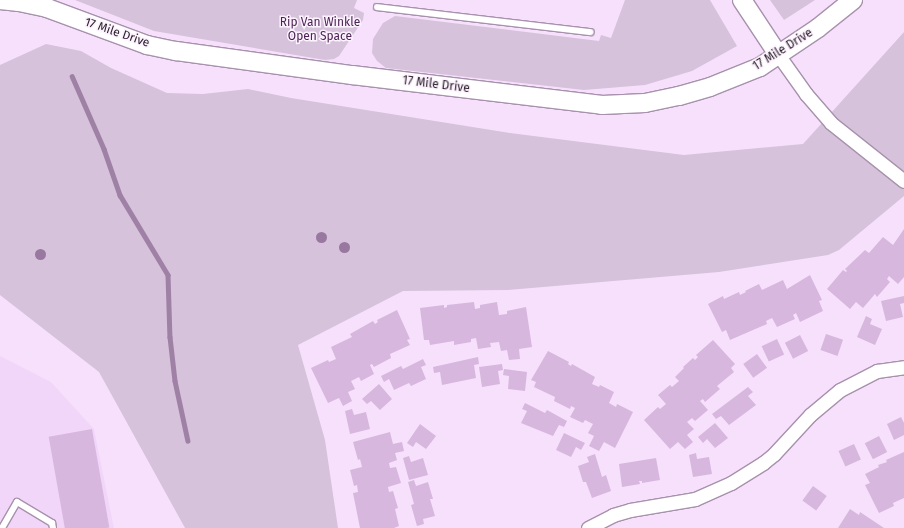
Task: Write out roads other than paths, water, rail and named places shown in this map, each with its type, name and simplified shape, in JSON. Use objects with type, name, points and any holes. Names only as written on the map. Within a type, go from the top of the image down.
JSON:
[{"type":"main road","name":"17 Mile Drive","points":[[0,0],[19,2],[47,8],[147,45],[176,51],[360,76],[602,105],[645,103],[694,92],[760,67],[779,56],[818,28],[853,0]]},
{"type":"main road","points":[[742,0],[779,56]]},
{"type":"street","points":[[779,56],[810,99],[831,123],[904,182]]},
{"type":"street","points":[[588,528],[630,510],[695,499],[726,485],[757,467],[774,454],[810,414],[840,390],[877,371],[904,367]]},
{"type":"lane","points":[[378,7],[591,32]]},
{"type":"lane","points":[[2,528],[17,502],[52,523],[53,528]]},
{"type":"waterway","points":[[72,76],[104,149],[120,195],[168,275],[170,337],[175,381],[188,441]]},
{"type":"park label","name":"Rip Van Winkle Open Space","points":[[320,30]]}]
